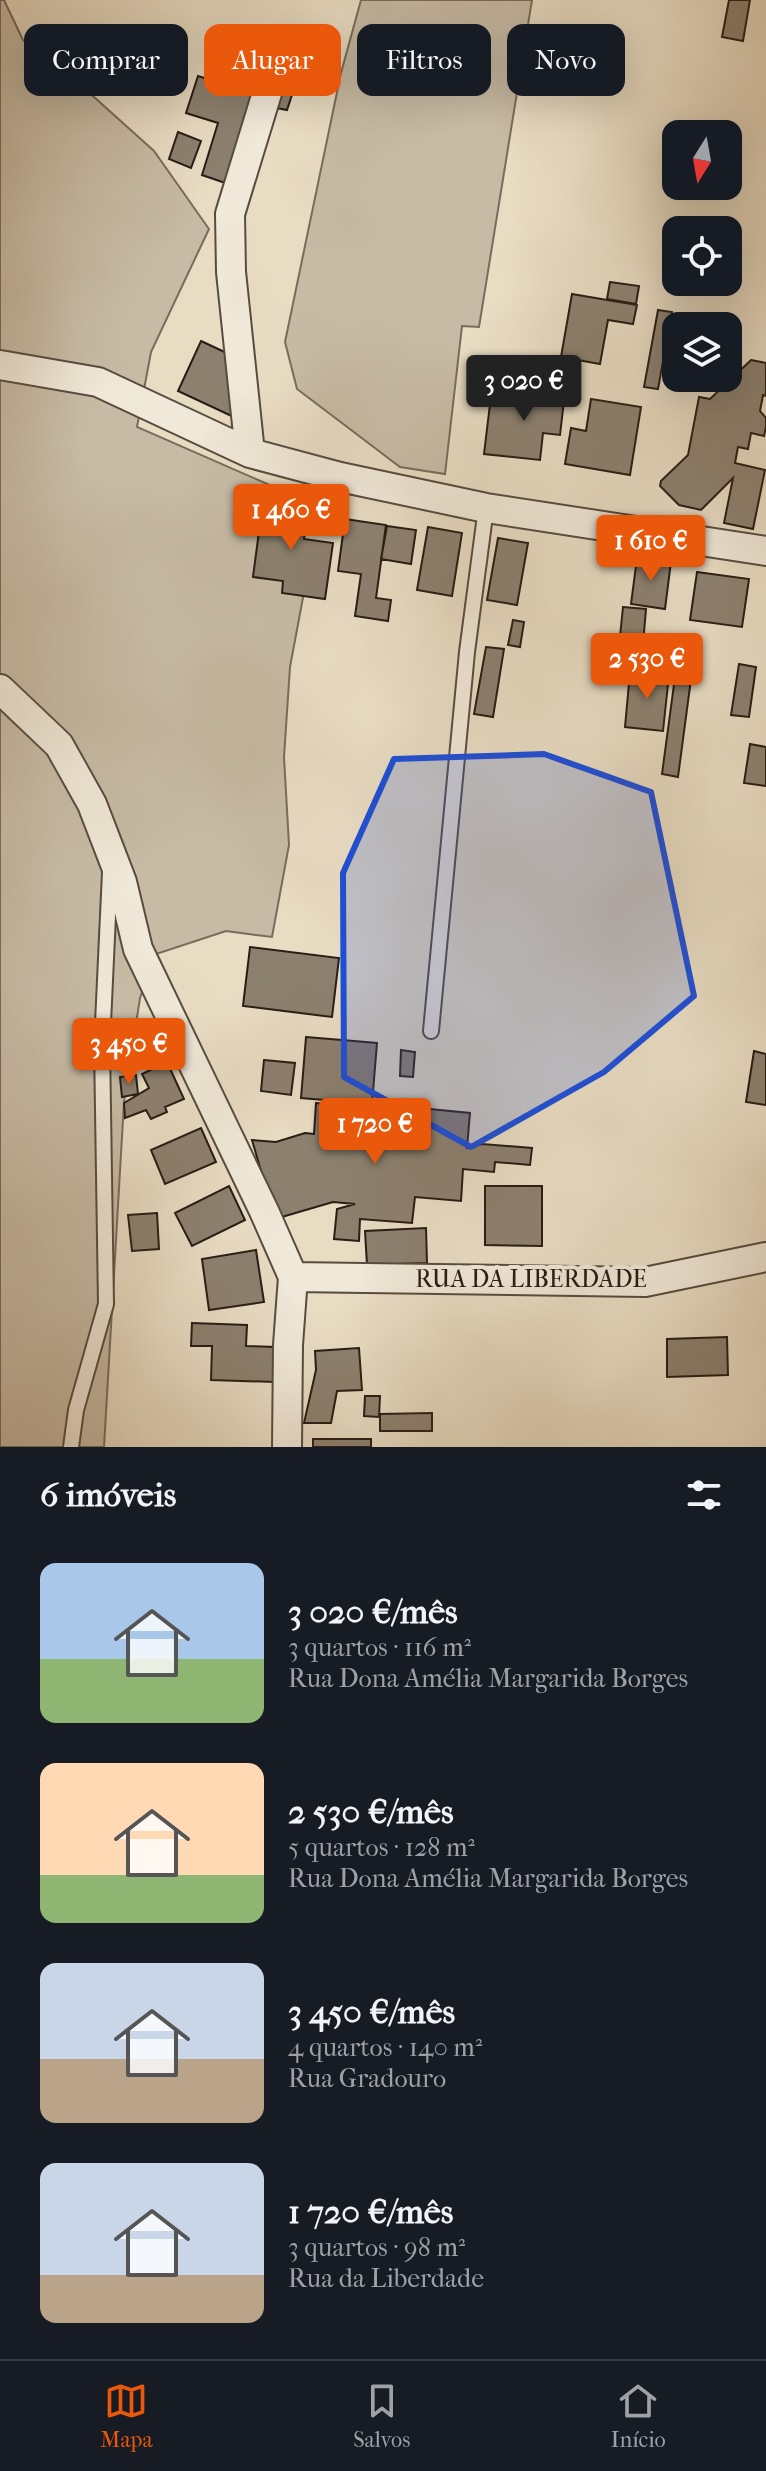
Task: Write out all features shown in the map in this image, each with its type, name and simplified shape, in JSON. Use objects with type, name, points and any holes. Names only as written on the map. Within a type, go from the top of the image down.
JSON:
[{"type":"street","points":[[250,453],[231,272],[230,214],[266,96]]},
{"type":"street","points":[[0,365],[98,382],[250,453],[340,477],[486,508],[766,551]]},
{"type":"street","points":[[0,689],[59,745],[92,804],[122,882],[138,949],[293,1277],[288,1345],[287,1447]]},
{"type":"street","name":"RUA DA LIBERDADE","points":[[293,1277],[645,1282],[766,1257]]},
{"type":"lane","points":[[431,1031],[467,652],[486,508]]},
{"type":"lane","points":[[71,1447],[76,1410],[106,1304],[102,1045],[111,853]]},
{"type":"highlighted area","points":[[544,754],[651,792],[694,996],[604,1072],[471,1147],[344,1077],[343,873],[394,759]]},
{"type":"shaded area","points":[[0,0],[4,0],[24,41],[24,96],[93,96],[154,151],[209,229],[151,352],[137,427],[304,500],[289,557],[308,571],[290,667],[284,757],[289,845],[272,937],[226,931],[156,954],[140,998],[124,1102],[104,1447],[0,1447]]},
{"type":"shaded area","points":[[361,0],[532,0],[528,24],[507,24],[507,96],[516,96],[479,327],[462,326],[445,474],[400,467],[297,389],[285,342],[336,96],[341,96],[341,73]]},
{"type":"building","points":[[729,0],[750,0],[743,41],[722,37]]},
{"type":"building","points":[[198,76],[204,78],[204,96],[262,96],[234,186],[202,175],[218,123],[186,113]]},
{"type":"building","points":[[269,96],[292,96],[287,110],[266,106]]},
{"type":"building","points":[[178,132],[201,141],[191,168],[169,159]]},
{"type":"building","points":[[610,282],[639,286],[636,304],[607,299]]},
{"type":"building","points":[[572,294],[637,305],[633,324],[608,320],[600,364],[561,357]]},
{"type":"building","points":[[658,310],[672,312],[662,312],[662,367],[658,389],[644,387]]},
{"type":"building","points":[[201,341],[231,355],[236,418],[178,391]]},
{"type":"building","points":[[751,360],[766,363],[766,396],[763,395],[760,411],[766,418],[764,436],[751,433],[748,449],[738,447],[735,463],[765,470],[753,529],[724,523],[733,478],[701,510],[679,505],[660,486],[661,481],[688,455],[699,397],[710,399],[717,392],[742,392],[742,369]]},
{"type":"building","points":[[513,386],[565,392],[560,435],[543,433],[540,460],[484,454],[490,404],[511,406]]},
{"type":"building","points":[[591,399],[641,407],[630,475],[565,464],[571,428],[586,431]]},
{"type":"building","points":[[263,501],[308,508],[304,539],[333,543],[325,599],[282,593],[283,581],[253,577]]},
{"type":"building","points":[[345,519],[386,525],[376,598],[391,600],[388,621],[355,616],[361,574],[338,571]]},
{"type":"building","points":[[387,526],[416,530],[411,564],[381,559]]},
{"type":"building","points":[[428,527],[462,533],[452,596],[417,590]]},
{"type":"building","points":[[498,538],[528,543],[517,605],[487,600]]},
{"type":"building","points":[[637,558],[671,562],[665,609],[631,604]]},
{"type":"building","points":[[697,572],[749,579],[742,627],[690,620]]},
{"type":"building","points":[[623,607],[646,609],[641,668],[617,666]]},
{"type":"building","points":[[513,620],[524,622],[520,647],[508,645]]},
{"type":"building","points":[[486,647],[504,649],[493,717],[474,714]]},
{"type":"building","points":[[679,647],[695,649],[678,777],[662,774]]},
{"type":"building","points":[[739,664],[756,667],[749,717],[731,715]]},
{"type":"building","points":[[630,672],[669,675],[663,731],[625,727]]},
{"type":"building","points":[[750,744],[766,747],[766,786],[744,783]]},
{"type":"building","points":[[250,947],[339,958],[332,1017],[243,1006]]},
{"type":"building","points":[[306,1037],[377,1043],[372,1104],[301,1098]]},
{"type":"building","points":[[401,1050],[415,1052],[413,1077],[400,1076]]},
{"type":"building","points":[[754,1051],[766,1054],[766,1105],[746,1102]]},
{"type":"building","points":[[264,1060],[295,1063],[291,1095],[261,1091]]},
{"type":"building","points":[[167,1062],[184,1099],[165,1107],[167,1112],[151,1119],[146,1110],[125,1118],[124,1103],[149,1088],[142,1074]]},
{"type":"building","points":[[136,1075],[138,1094],[122,1097],[120,1077]]},
{"type":"building","points":[[316,1103],[344,1106],[343,1119],[328,1124],[408,1131],[410,1107],[470,1113],[467,1148],[482,1144],[532,1148],[530,1165],[495,1162],[494,1172],[463,1169],[461,1201],[415,1197],[412,1223],[360,1219],[359,1241],[334,1239],[337,1209],[355,1204],[333,1202],[275,1219],[252,1140],[276,1142],[305,1133],[314,1134]]},
{"type":"building","points":[[201,1128],[216,1162],[165,1184],[151,1150]]},
{"type":"building","points":[[229,1186],[245,1220],[192,1246],[175,1213]]},
{"type":"building","points":[[485,1186],[542,1186],[542,1246],[485,1245]]},
{"type":"building","points":[[157,1213],[159,1249],[132,1251],[128,1215]]},
{"type":"building","points":[[426,1228],[427,1263],[367,1265],[365,1231]]},
{"type":"building","points":[[256,1250],[264,1302],[209,1310],[202,1259]]},
{"type":"building","points":[[192,1323],[247,1325],[246,1346],[276,1347],[275,1382],[211,1380],[212,1346],[191,1346]]},
{"type":"building","points":[[727,1337],[728,1375],[667,1377],[667,1339]]},
{"type":"building","points":[[359,1348],[362,1390],[337,1391],[331,1423],[304,1423],[316,1370],[315,1351]]},
{"type":"building","points":[[365,1396],[380,1396],[379,1417],[364,1416]]},
{"type":"building","points":[[432,1413],[432,1431],[380,1431],[380,1414]]},
{"type":"building","points":[[313,1439],[371,1439],[371,1447],[313,1447]]}]
